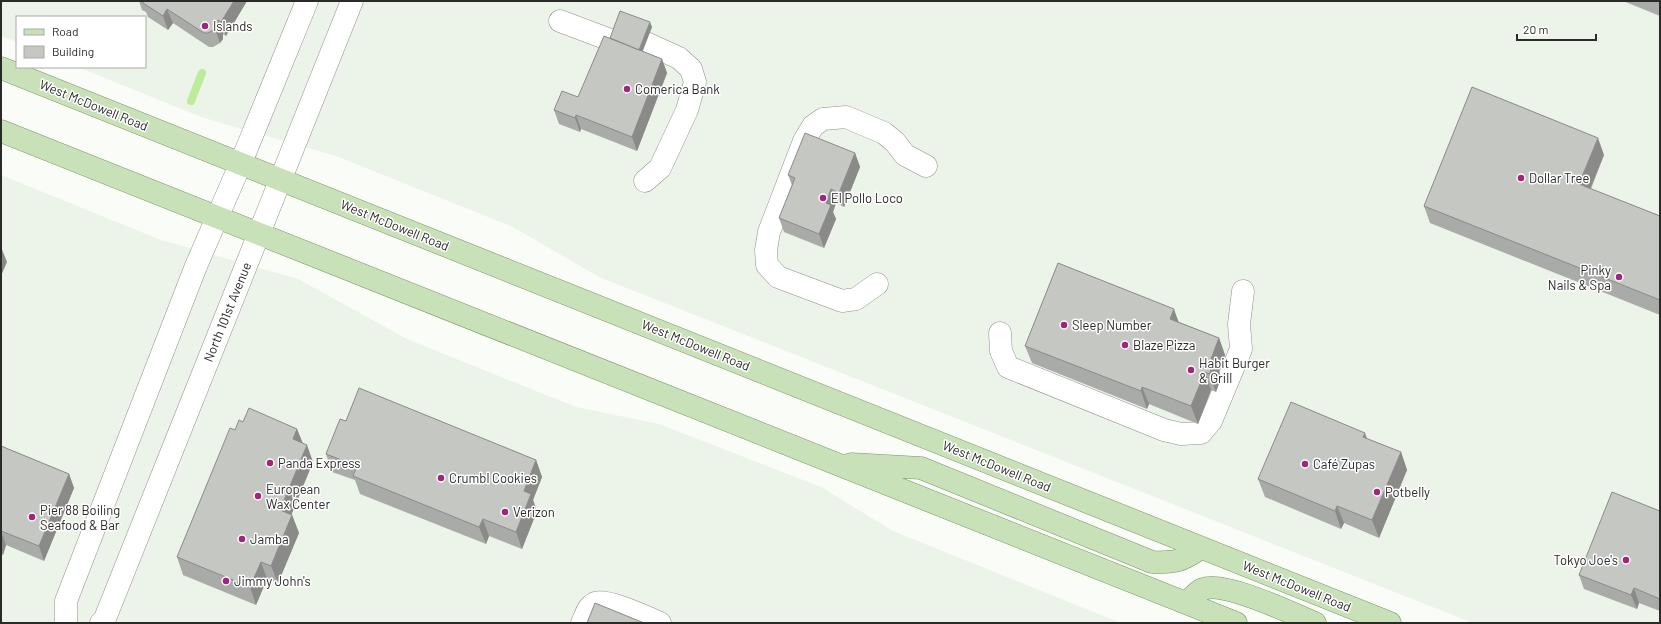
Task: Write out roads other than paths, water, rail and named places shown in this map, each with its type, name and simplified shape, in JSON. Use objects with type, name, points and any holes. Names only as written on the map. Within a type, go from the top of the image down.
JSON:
[{"type":"main road","name":"West McDowell Road","points":[[1,68],[240,165],[645,325],[1390,623]]},
{"type":"main road","points":[[1,131],[1236,623]]},
{"type":"main road","points":[[832,462],[921,468],[1152,562],[1168,563],[1182,560],[1201,548]]},
{"type":"main road","points":[[1187,603],[1202,589],[1213,587],[1232,589],[1315,623]]},
{"type":"lane","points":[[66,623],[66,601],[68,594],[136,418],[307,1]]},
{"type":"lane","name":"North 101st Avenue","points":[[101,623],[104,621],[352,1]]},
{"type":"lane","points":[[562,16],[615,36]]},
{"type":"lane","points":[[641,179],[660,168],[687,110],[695,82],[691,69],[679,58],[643,48]]},
{"type":"lane","points":[[877,284],[856,300],[842,301],[778,277],[767,265],[766,250],[769,232],[804,140],[813,126],[823,119],[846,117],[884,133],[895,142],[905,155],[926,166]]},
{"type":"lane","points":[[1000,333],[1001,351],[1008,367],[1164,430],[1180,434],[1201,433],[1212,421],[1241,349],[1239,324],[1243,291]]},
{"type":"lane","points":[[582,623],[589,607],[597,602],[608,603],[660,623]]},
{"type":"waterway","points":[[191,101],[202,73]]},
{"type":"place","name":"Islands","points":[[205,26]]},
{"type":"place","name":"Comerica Bank","points":[[627,89]]},
{"type":"place","name":"Dollar Tree","points":[[1521,178]]},
{"type":"place","name":"El Pollo Loco","points":[[823,198]]},
{"type":"place","name":"Pinky Nails & Spa","points":[[1619,277]]},
{"type":"place","name":"Sleep Number","points":[[1064,325]]},
{"type":"place","name":"Blaze Pizza","points":[[1125,345]]},
{"type":"place","name":"Habit Burger & Grill","points":[[1191,370]]},
{"type":"place","name":"Panda Express","points":[[270,463]]},
{"type":"place","name":"Café Zupas","points":[[1305,464]]},
{"type":"place","name":"Crumbl Cookies","points":[[441,478]]},
{"type":"place","name":"Potbelly","points":[[1377,492]]},
{"type":"place","name":"European Wax Center","points":[[258,496]]},
{"type":"place","name":"Verizon","points":[[505,512]]},
{"type":"place","name":"Pier 88 Boiling Seafood & Bar","points":[[32,517]]},
{"type":"place","name":"Jamba","points":[[242,539]]},
{"type":"place","name":"Tokyo Joe's","points":[[1626,560]]},
{"type":"place","name":"Jimmy John's","points":[[226,581]]}]
